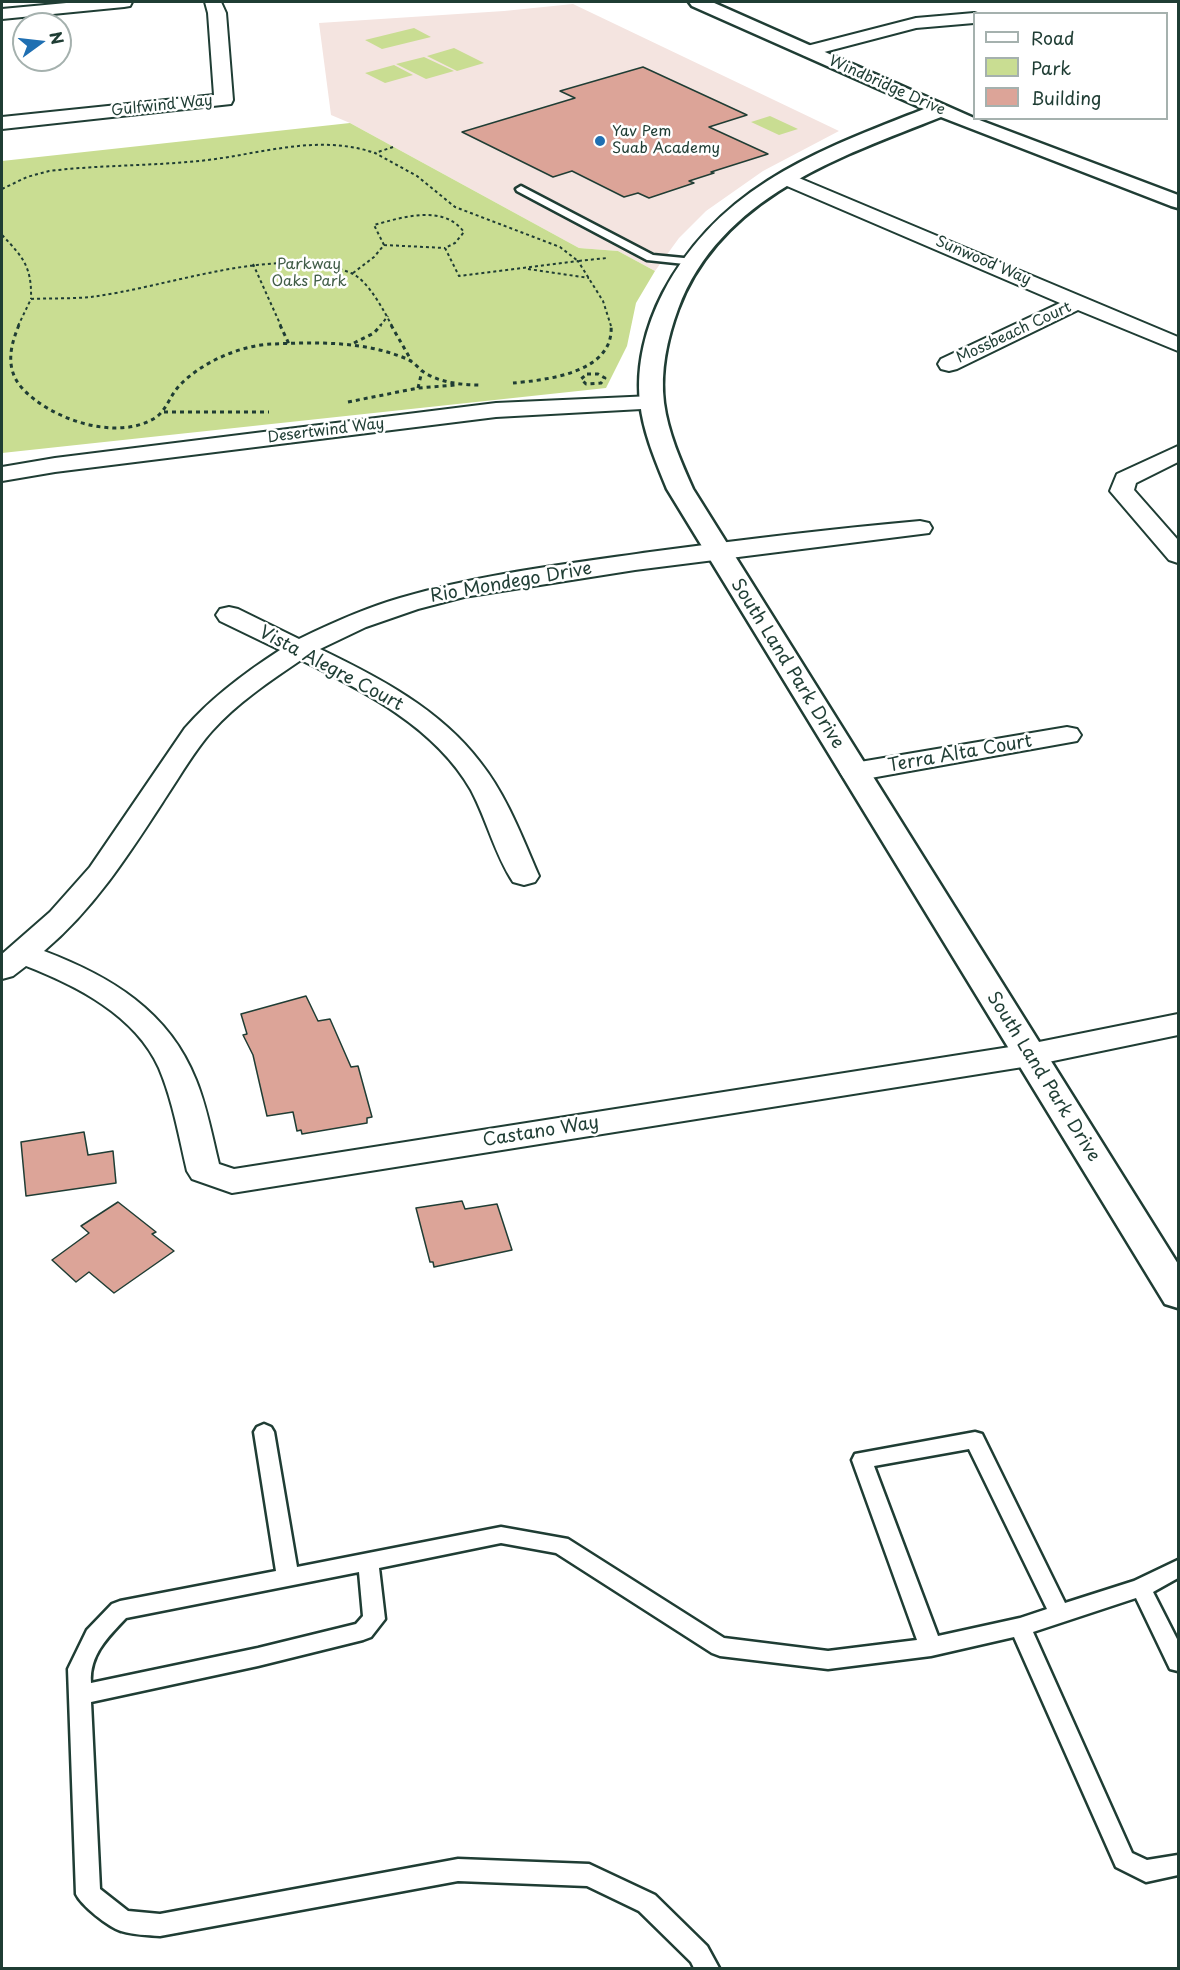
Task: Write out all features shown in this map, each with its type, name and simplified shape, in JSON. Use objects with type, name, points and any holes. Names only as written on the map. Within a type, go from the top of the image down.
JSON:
[{"type":"street","points":[[2,14],[124,2]]},
{"type":"street","name":"Gulfwind Way","points":[[2,123],[224,100],[217,14],[213,2]]},
{"type":"street","name":"Windbridge Drive","points":[[698,2],[940,110],[1179,202]]},
{"type":"street","points":[[809,51],[887,29],[946,19],[973,18]]},
{"type":"street","name":"South Land Park Drive","points":[[940,110],[833,153],[787,179],[731,216],[710,238],[678,286],[658,331],[651,377],[652,403],[663,450],[680,489],[1179,1294]]},
{"type":"street","name":"Sunwood Way","points":[[787,179],[1179,345]]},
{"type":"street","name":"Mossbeach Court","points":[[949,364],[1079,302]]},
{"type":"street","name":"Desertwind Way","points":[[2,474],[54,465],[496,410],[652,403]]},
{"type":"street","points":[[1179,453],[1125,479],[1122,491],[1179,555]]},
{"type":"street","name":"Rio Mondego Drive","points":[[12,962],[66,914],[94,883],[184,750],[207,720],[236,692],[269,667],[353,622],[397,606],[492,583],[836,534],[920,528]]},
{"type":"street","name":"Vista Alegre Court","points":[[229,615],[379,691],[415,714],[442,736],[469,765],[489,795],[524,876]]},
{"type":"street","name":"Terra Alta Court","points":[[854,772],[1067,735]]},
{"type":"street","name":"Castano Way","points":[[12,962],[87,980],[115,998],[146,1023],[168,1054],[181,1085],[204,1171],[232,1182],[1029,1055],[1179,1025]]},
{"type":"lane","points":[[521,189],[651,258],[694,262]]},
{"type":"lane","points":[[264,1432],[288,1577]]},
{"type":"lane","points":[[931,1647],[862,1460],[975,1440],[1060,1614]]},
{"type":"lane","points":[[707,1968],[699,1954],[647,1903],[589,1875],[458,1870],[160,1924],[123,1921],[88,1894],[79,1669],[95,1636],[120,1610],[501,1535],[561,1545],[720,1647],[828,1660],[931,1647],[1020,1627],[1141,1588],[1179,1568]]},
{"type":"lane","points":[[80,1695],[258,1657],[363,1631],[374,1619],[368,1561]]},
{"type":"lane","points":[[1141,1588],[1179,1662]]},
{"type":"lane","points":[[1020,1627],[1124,1860],[1146,1871],[1179,1865]]},
{"type":"path","points":[[2,189],[27,177],[50,171],[208,160],[304,145],[350,146],[375,153],[417,176],[455,207],[560,248],[578,261],[590,278],[609,319],[611,334],[600,355],[575,372],[551,379],[507,383]]},
{"type":"path","points":[[375,153],[393,147]]},
{"type":"path","points":[[405,216],[445,216],[461,224],[464,232],[462,237],[446,248],[410,248],[384,244],[374,225],[405,216]]},
{"type":"path","points":[[2,236],[25,257],[31,275],[31,299],[14,334],[11,367],[25,392],[50,414],[101,427],[118,427],[147,422],[164,412],[179,386],[214,361],[254,346],[353,344],[411,360]]},
{"type":"path","points":[[353,273],[374,257],[384,244]]},
{"type":"path","points":[[446,248],[459,276],[616,255]]},
{"type":"path","points":[[31,299],[90,297],[253,264],[313,264],[353,273],[376,297],[411,360],[422,371],[457,385]]},
{"type":"path","points":[[253,264],[289,344]]},
{"type":"path","points":[[519,268],[590,278]]},
{"type":"path","points":[[353,344],[374,333],[388,316]]},
{"type":"path","points":[[418,388],[422,371]]},
{"type":"path","points":[[575,372],[584,376]]},
{"type":"path","points":[[342,403],[418,388],[484,385]]},
{"type":"path","points":[[164,412],[279,411]]},
{"type":"shaded area","name":"Yav Pem Suab Academy","points":[[573,4],[839,131],[763,171],[706,211],[679,238],[655,271],[618,251],[579,248],[350,123],[331,115],[319,23],[504,11]]},
{"type":"green space","points":[[414,28],[431,37],[382,49],[365,40]]},
{"type":"green space","points":[[454,48],[484,63],[457,71],[427,56]]},
{"type":"green space","points":[[424,57],[454,71],[426,79],[396,64]]},
{"type":"green space","points":[[394,65],[413,75],[385,83],[365,73]]},
{"type":"green space","points":[[770,116],[798,129],[779,135],[751,122]]},
{"type":"green space","name":"Parkway Oaks Park","points":[[350,123],[579,248],[618,251],[655,271],[636,303],[627,346],[606,388],[2,453],[2,161]]},
{"type":"building","points":[[643,67],[747,115],[709,127],[768,154],[711,172],[714,173],[689,181],[694,183],[649,198],[638,193],[624,197],[572,171],[553,177],[462,132],[575,98],[560,91]]},
{"type":"building","points":[[306,996],[318,1021],[330,1019],[351,1067],[358,1066],[372,1117],[367,1118],[367,1123],[302,1134],[301,1130],[297,1131],[293,1112],[267,1116],[253,1055],[243,1035],[247,1034],[241,1014]]},
{"type":"building","points":[[84,1132],[88,1155],[113,1151],[116,1183],[26,1196],[21,1142]]},
{"type":"building","points":[[462,1201],[465,1209],[497,1204],[512,1250],[434,1267],[433,1262],[430,1262],[416,1208]]},
{"type":"building","points":[[118,1202],[156,1232],[152,1234],[174,1251],[114,1293],[89,1272],[76,1282],[52,1260],[89,1233],[81,1226]]},
{"type":"place","name":"Yav Pem Suab Academy","points":[[600,141]]}]
